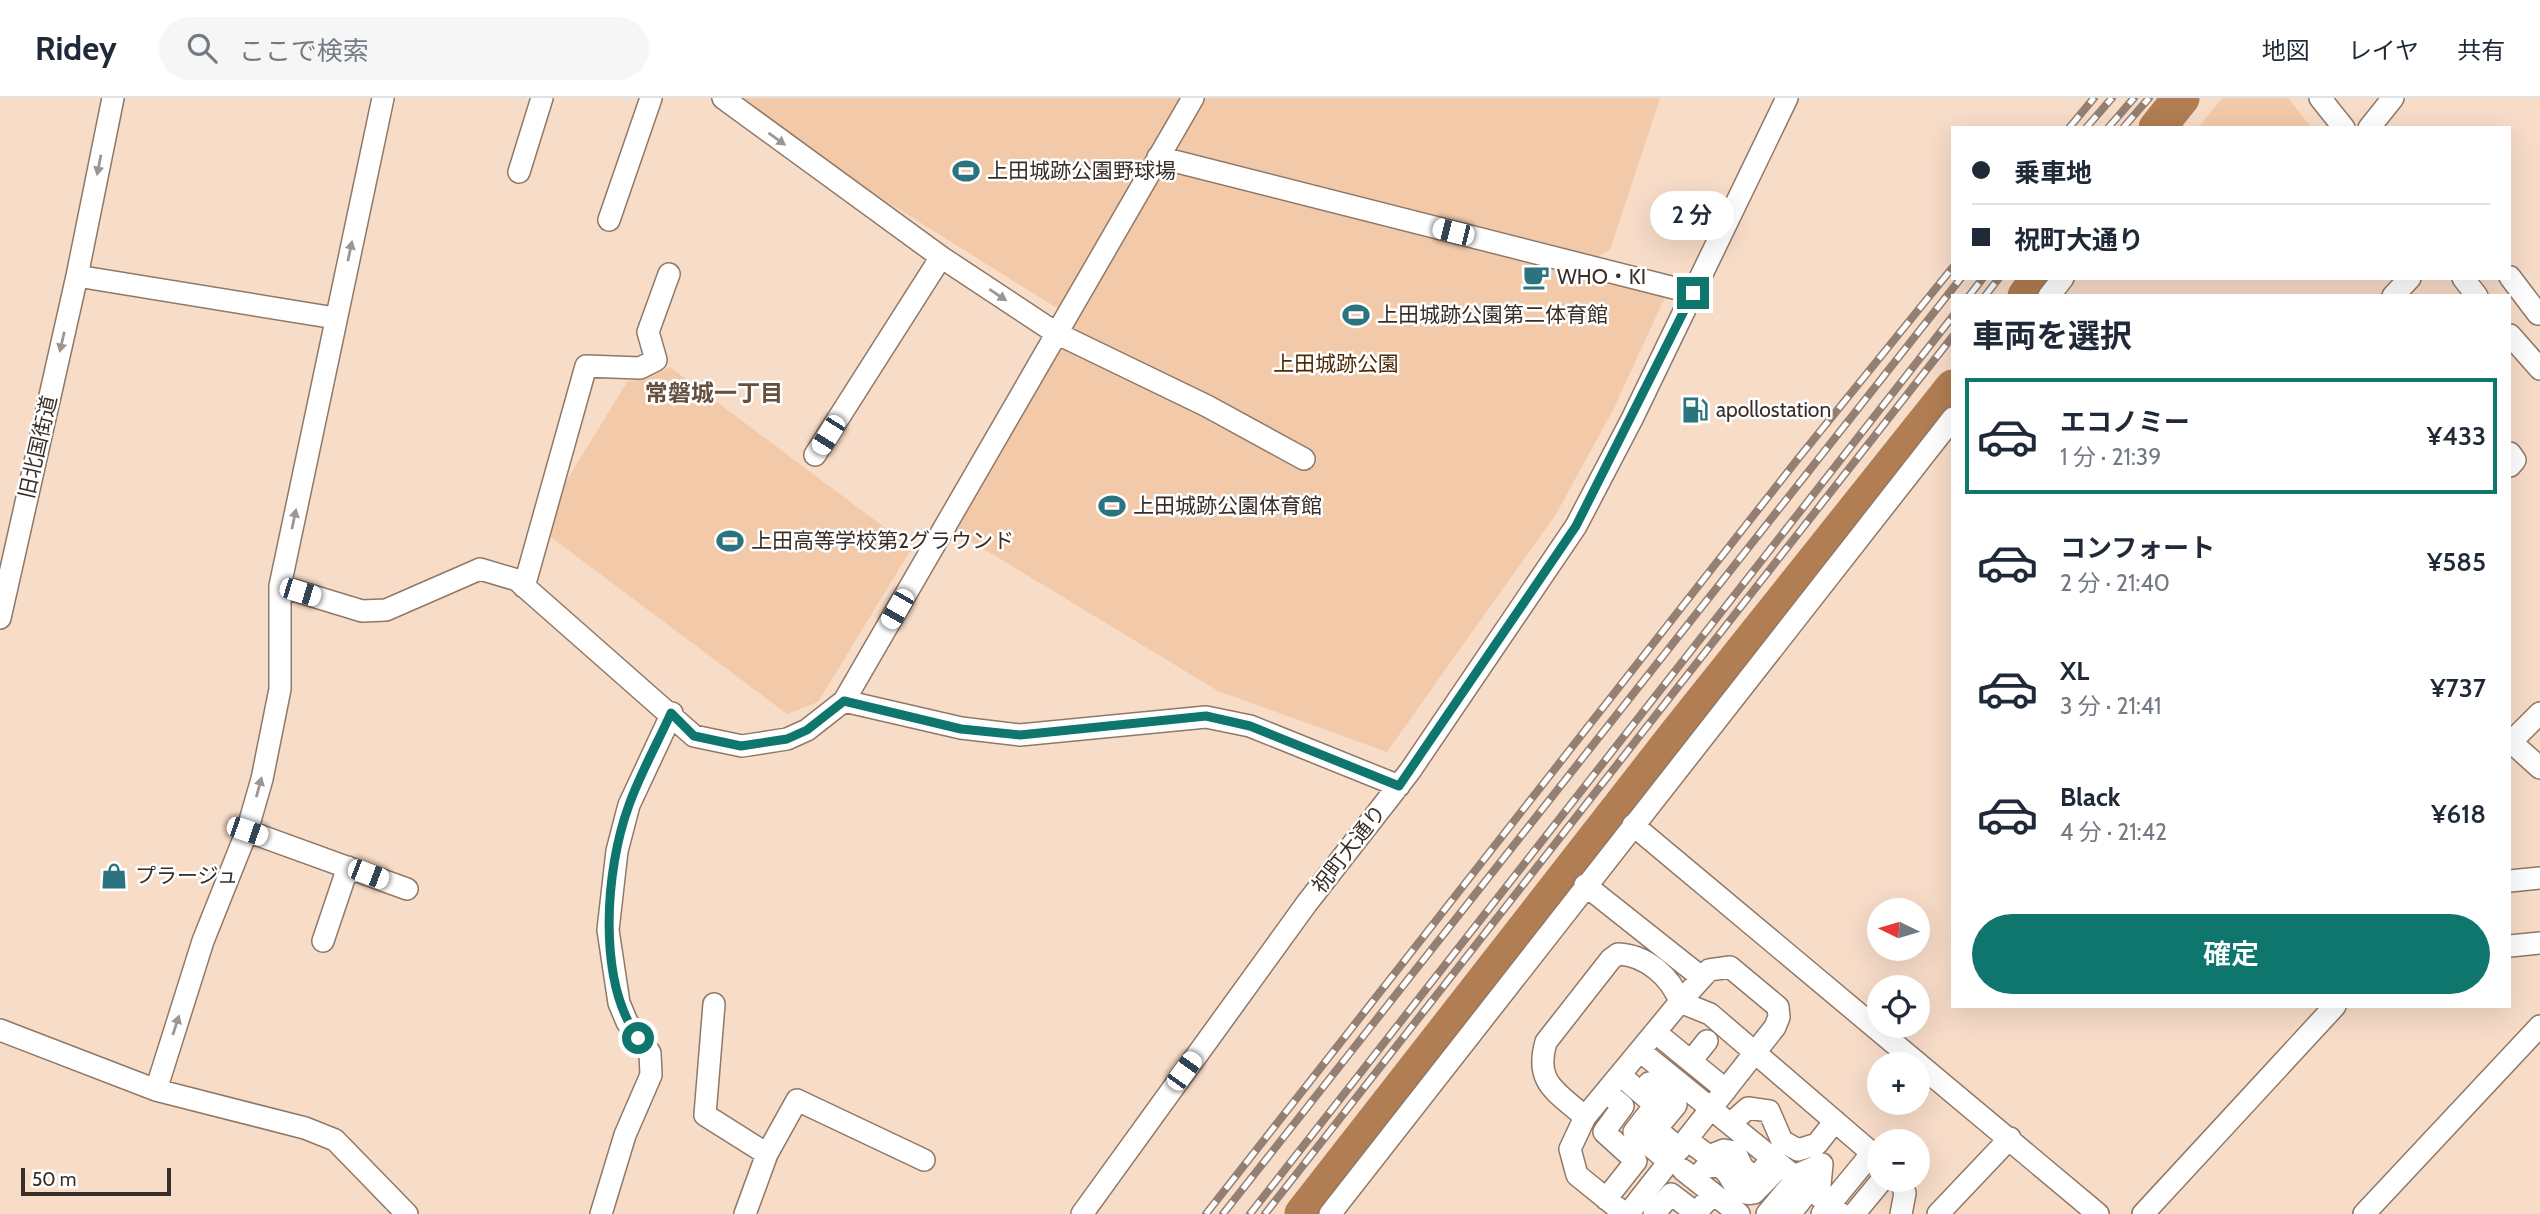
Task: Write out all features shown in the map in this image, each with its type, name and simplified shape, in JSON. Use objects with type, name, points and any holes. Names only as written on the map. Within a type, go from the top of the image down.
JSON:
[{"type":"street","name":"旧北国街道","points":[[0,618],[77,276],[113,98]]},
{"type":"street","points":[[156,1090],[203,941],[247,831],[262,779],[279,689],[280,586],[383,98]]},
{"type":"street","points":[[519,172],[542,98]]},
{"type":"street","points":[[609,220],[651,98]]},
{"type":"street","points":[[723,98],[941,257],[1056,333],[1207,406],[1304,459]]},
{"type":"street","points":[[280,586],[362,611],[386,610],[480,569],[517,580],[694,736],[741,746],[787,739],[807,730],[844,701],[1193,98]]},
{"type":"street","name":"祝町大通り","points":[[1082,1214],[1299,914],[1399,786],[1576,526],[1787,98]]},
{"type":"street","points":[[2320,98],[2342,126]]},
{"type":"street","points":[[2371,126],[2393,98]]},
{"type":"street","points":[[1158,157],[1693,293]]},
{"type":"street","points":[[815,455],[941,257]]},
{"type":"street","points":[[524,587],[586,366],[640,368],[656,360],[648,332],[669,274]]},
{"type":"street","points":[[77,276],[335,318]]},
{"type":"street","points":[[2511,278],[2538,314]]},
{"type":"street","points":[[2051,294],[2061,280]]},
{"type":"street","points":[[2395,294],[2408,280]]},
{"type":"street","points":[[2465,280],[2475,294]]},
{"type":"street","points":[[2511,336],[2540,369]]},
{"type":"street","points":[[1330,1214],[1951,421]]},
{"type":"street","points":[[844,701],[961,729],[1020,735],[1206,716],[1250,726],[1399,786]]},
{"type":"street","points":[[601,1214],[625,1135],[651,1075],[649,1053],[627,1022],[619,1003],[608,930],[617,851],[629,805],[671,713]]},
{"type":"street","points":[[2511,741],[2540,713]]},
{"type":"street","points":[[2511,743],[2540,768]]},
{"type":"street","points":[[1633,825],[2098,1214]]},
{"type":"street","points":[[247,831],[407,889]]},
{"type":"street","points":[[323,941],[348,867]]},
{"type":"street","points":[[2511,881],[2540,878]]},
{"type":"street","points":[[1585,885],[1701,977]]},
{"type":"street","points":[[2511,946],[2540,943]]},
{"type":"street","points":[[1586,1117],[1549,1084],[1541,1071],[1542,1056],[1546,1042],[1611,959],[1618,954],[1640,958],[1674,985],[1680,1002],[1710,1014],[1867,1148]]},
{"type":"street","points":[[1716,967],[1730,967],[1778,1007],[1776,1027],[1627,1214],[1577,1175],[1570,1149],[1586,1117],[1680,1002],[1701,977],[1716,967]]},
{"type":"street","points":[[714,1004],[705,1115],[767,1154]]},
{"type":"street","points":[[2143,1214],[2333,1008]]},
{"type":"street","points":[[2364,1214],[2540,1026]]},
{"type":"street","points":[[0,1030],[156,1090],[305,1129],[335,1140],[407,1214]]},
{"type":"street","points":[[1655,1032],[1726,1090]]},
{"type":"street","points":[[1691,1061],[1707,1041]]},
{"type":"street","points":[[1624,1071],[1711,1109],[1807,1188]]},
{"type":"street","points":[[1624,1071],[1676,1105],[1656,1129],[1677,1153],[1695,1180],[1738,1214]]},
{"type":"street","points":[[1606,1199],[1636,1161],[1604,1132],[1623,1106],[1624,1071]]},
{"type":"street","points":[[746,1214],[767,1154],[797,1100],[924,1160]]},
{"type":"street","points":[[1730,1124],[1748,1108],[1769,1111],[1782,1141],[1798,1150],[1817,1144],[1835,1121]]},
{"type":"street","points":[[1938,1214],[2010,1138]]},
{"type":"street","points":[[1677,1153],[1709,1156],[1724,1150],[1735,1152],[1743,1168],[1752,1175],[1759,1174],[1807,1188]]},
{"type":"street","points":[[1767,1214],[1807,1188],[1867,1160]]},
{"type":"street","points":[[1695,1180],[1706,1167],[1719,1166],[1729,1174],[1739,1192],[1807,1188]]},
{"type":"street","points":[[1790,1214],[1807,1188]]},
{"type":"street","points":[[1854,1214],[1905,1192]]},
{"type":"street","points":[[1654,1214],[1671,1194],[1696,1213],[1713,1194]]},
{"type":"green space","name":"上田城跡公園","points":[[735,98],[1660,98],[1610,250],[1597,257],[1592,272],[1666,295],[1613,410],[1556,514],[1387,752],[1218,691],[949,528],[1073,318],[764,125]]},
{"type":"green space","points":[[2222,98],[2288,98],[2310,126],[2200,126]]},
{"type":"green space","name":"上田高等学校第2グラウンド","points":[[670,367],[912,548],[818,702],[787,714],[548,535],[559,493],[627,382],[654,375]]},
{"type":"waterway","points":[[2159,126],[2181,98]]},
{"type":"waterway","points":[[2027,294],[2038,280]]},
{"type":"waterway","points":[[1303,1214],[1675,737],[1951,391]]},
{"type":"railway","points":[[2071,126],[2094,98]]},
{"type":"railway","points":[[2088,126],[2112,98]]},
{"type":"railway","points":[[2110,126],[2134,98]]},
{"type":"railway","points":[[2125,126],[2149,98]]},
{"type":"railway","points":[[1206,1214],[1797,460],[1951,269]]},
{"type":"railway","points":[[1223,1214],[1959,280]]},
{"type":"railway","points":[[1971,294],[1981,280]]},
{"type":"railway","points":[[1987,294],[1997,280]]},
{"type":"railway","points":[[1250,1214],[1951,319]]},
{"type":"railway","points":[[1265,1214],[1951,339]]},
{"type":"place","name":"上田城跡公園野球場","points":[[966,171]]},
{"type":"place","name":"WHO・KI","points":[[1536,277]]},
{"type":"place","name":"上田城跡公園第二体育館","points":[[1356,315]]},
{"type":"place","name":"apollostation","points":[[1695,410]]},
{"type":"place","name":"上田城跡公園体育館","points":[[1112,506]]},
{"type":"place","name":"上田高等学校第2グラウンド","points":[[730,541]]},
{"type":"place","name":"プラージュ","points":[[114,876]]},
{"type":"district","name":"常磐城一丁目","points":[[714,393]]},
{"type":"route","points":[[638,1038],[619,1003],[608,930],[617,851],[629,805],[671,713],[694,736],[726,745],[741,746],[787,739],[807,730],[844,701],[961,729],[1020,735],[1206,716],[1250,726],[1399,786],[1576,526],[1605,473],[1693,293]]}]
